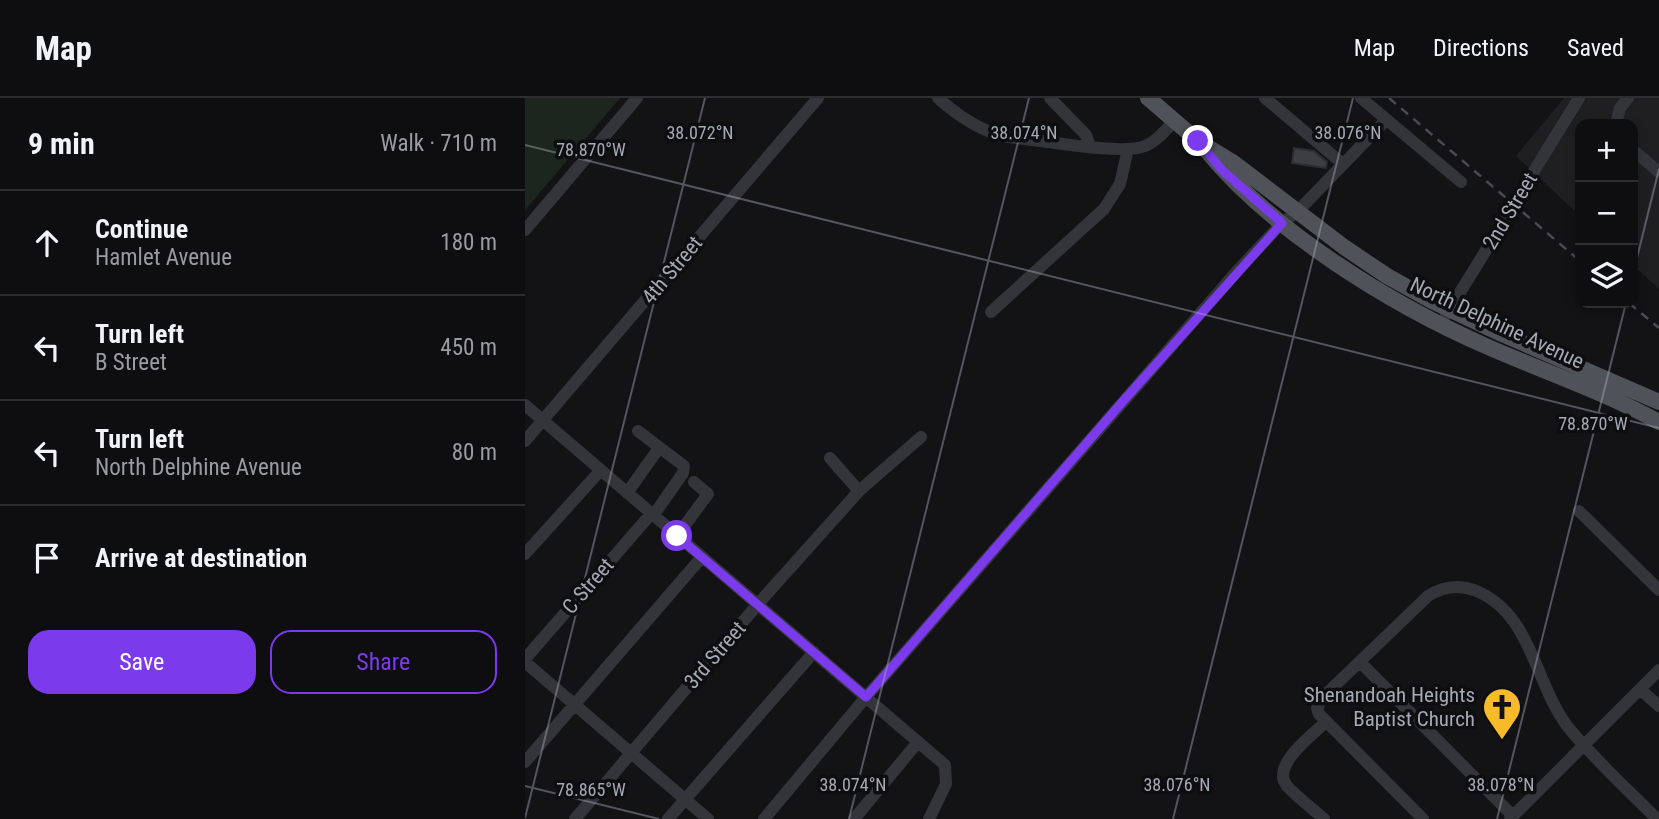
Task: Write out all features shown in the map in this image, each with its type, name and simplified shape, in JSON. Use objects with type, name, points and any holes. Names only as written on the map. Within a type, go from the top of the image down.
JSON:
[{"type":"main road","name":"North Delphine Avenue","points":[[1148,98],[1198,141],[1234,163],[1387,276],[1450,310],[1659,402]]},
{"type":"main road","name":"North Delphine Avenue","points":[[1198,141],[1222,170],[1282,223],[1349,271],[1441,325],[1600,393],[1659,422]]},
{"type":"street","points":[[525,230],[637,98]]},
{"type":"street","name":"4th Street","points":[[525,442],[818,98]]},
{"type":"street","points":[[938,98],[961,117],[992,134],[1090,146],[1128,149],[1147,145],[1174,121]]},
{"type":"street","points":[[1050,98],[1086,135],[1090,146]]},
{"type":"street","points":[[1265,98],[1343,164]]},
{"type":"street","points":[[1361,98],[1461,182]]},
{"type":"street","name":"2nd Street","points":[[1441,325],[1579,98]]},
{"type":"street","points":[[1617,119],[1620,108],[1628,98]]},
{"type":"street","points":[[764,819],[866,697],[1125,399],[1282,223],[1297,212],[1386,120]]},
{"type":"street","points":[[991,312],[1104,209],[1120,184],[1128,149]]},
{"type":"street","points":[[1638,154],[1659,172]]},
{"type":"street","points":[[525,405],[947,769],[946,784],[929,819]]},
{"type":"street","points":[[627,493],[659,448],[638,431]]},
{"type":"street","name":"3rd Street","points":[[575,819],[758,604],[859,491],[921,438]]},
{"type":"street","name":"C Street","points":[[525,661],[652,515],[683,473],[684,466],[659,448]]},
{"type":"street","points":[[830,458],[859,491]]},
{"type":"street","points":[[525,554],[601,470]]},
{"type":"street","points":[[677,536],[708,494],[694,482]]},
{"type":"street","points":[[1579,511],[1659,590]]},
{"type":"street","points":[[525,762],[702,557]]},
{"type":"street","points":[[1423,819],[1326,722],[1317,708],[1324,696],[1428,596],[1444,588],[1466,587],[1489,597],[1508,614],[1521,632],[1557,710],[1584,745],[1657,819]]},
{"type":"street","points":[[669,819],[814,652]]},
{"type":"street","points":[[525,661],[708,819]]},
{"type":"street","points":[[1360,662],[1511,818],[1659,670]]},
{"type":"street","points":[[1640,688],[1659,706]]},
{"type":"street","points":[[1324,819],[1286,785],[1283,777],[1287,759],[1326,722]]},
{"type":"street","points":[[854,819],[918,742]]},
{"type":"shaded area","points":[[525,98],[620,98],[525,210]]},
{"type":"shaded area","points":[[1564,98],[1659,98],[1659,289],[1638,270],[1638,119],[1575,119],[1575,211],[1516,156]]},
{"type":"building","points":[[1294,148],[1314,151],[1327,162],[1326,168],[1292,163]]},
{"type":"railway","points":[[1389,98],[1575,257]]},
{"type":"railway","points":[[1635,308],[1659,328]]},
{"type":"place","name":"Shenandoah Heights Baptist Church","points":[[1502,741]]},
{"type":"route","points":[[677,536],[866,697],[1282,223],[1222,170],[1198,141]]}]
